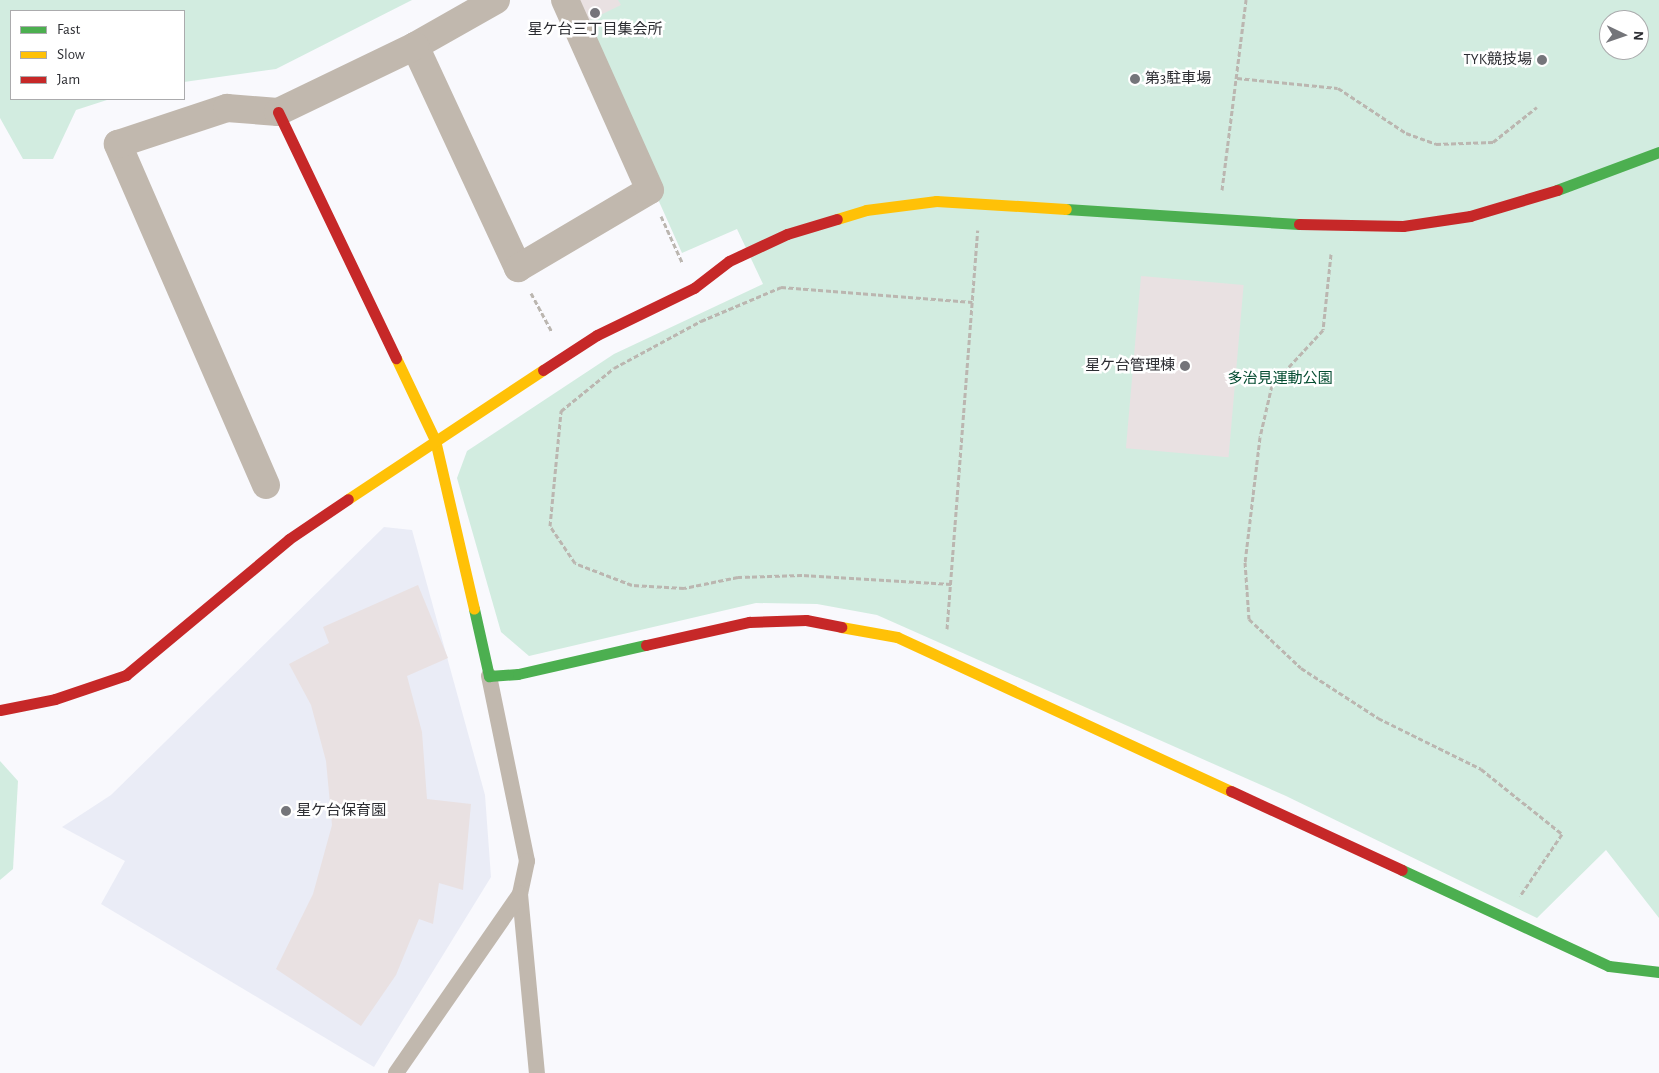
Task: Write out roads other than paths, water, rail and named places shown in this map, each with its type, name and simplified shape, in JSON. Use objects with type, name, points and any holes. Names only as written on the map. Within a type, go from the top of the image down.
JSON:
[{"type":"street","points":[[266,485],[118,144],[227,108],[278,112],[415,46],[496,0]]},
{"type":"street","points":[[415,46],[518,268],[650,190],[565,0]]},
{"type":"street","points":[[278,112],[435,440],[489,676],[518,674],[749,622],[806,620],[897,637],[1609,966],[1659,972]]},
{"type":"street","points":[[0,710],[55,699],[126,675],[289,539],[435,440],[597,335],[694,288],[729,261],[787,234],[866,210],[936,201],[980,202],[1334,226],[1403,226],[1470,216],[1538,197],[1659,152]]},
{"type":"lane","points":[[489,676],[527,861],[520,894],[537,1073]]},
{"type":"lane","points":[[396,1073],[520,894]]},
{"type":"place","name":"星ケ台三丁目集会所","points":[[595,13]]},
{"type":"place","name":"TYK競技場","points":[[1542,60]]},
{"type":"place","name":"第3駐車場","points":[[1135,79]]},
{"type":"place","name":"星ケ台管理棟","points":[[1185,366]]},
{"type":"place","name":"星ケ台保育園","points":[[286,811]]},
{"type":"park label","name":"多治見運動公園","points":[[1280,379]]}]
